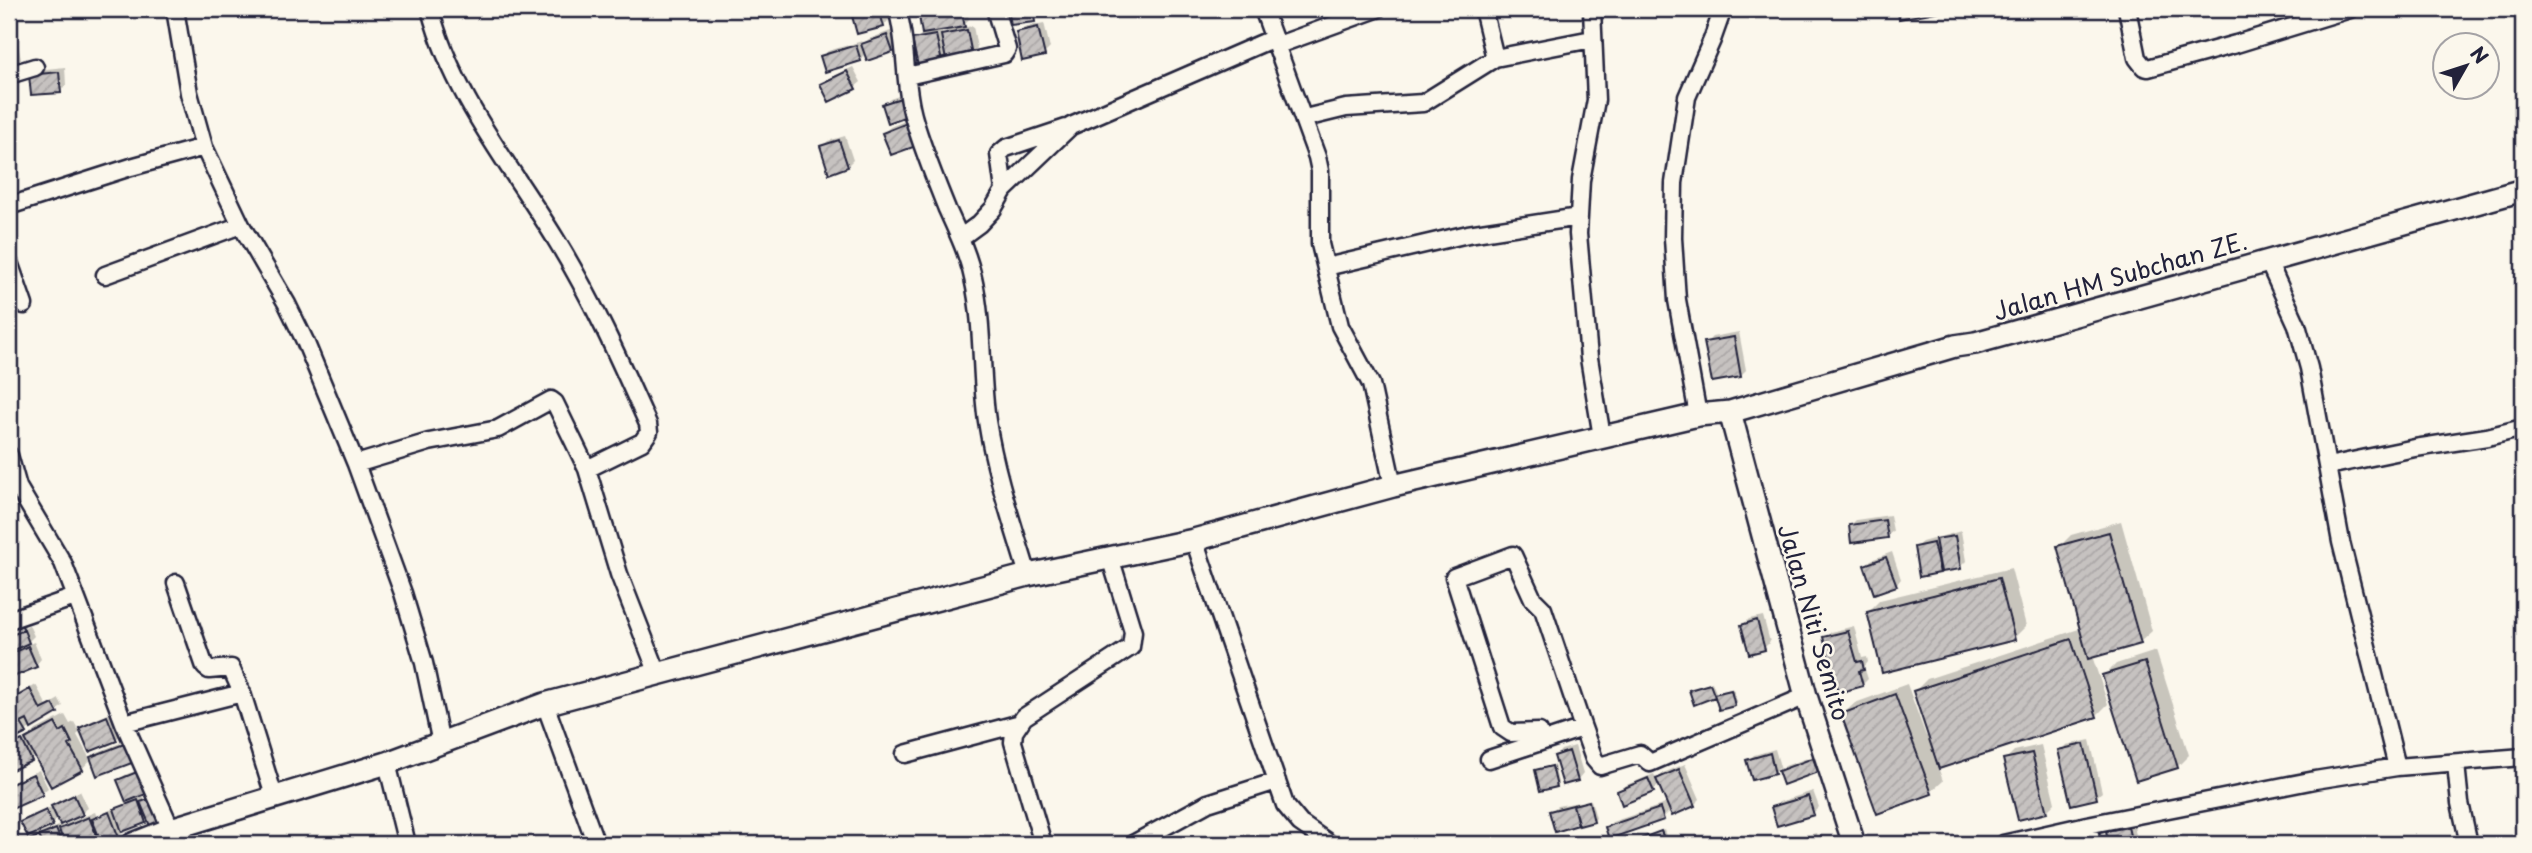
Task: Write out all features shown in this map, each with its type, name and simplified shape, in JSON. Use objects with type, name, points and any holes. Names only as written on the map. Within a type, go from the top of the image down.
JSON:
[{"type":"street","points":[[175,9],[189,93],[204,147],[241,225],[305,341],[356,464],[403,593],[424,663],[441,743]]},
{"type":"street","points":[[430,9],[454,76],[492,143],[581,282],[602,321],[648,424],[649,432],[642,443],[587,469]]},
{"type":"street","points":[[897,9],[902,27],[912,114],[973,277],[992,449],[1028,575]]},
{"type":"street","points":[[907,76],[1004,54],[1007,49],[995,9]]},
{"type":"street","points":[[1263,9],[1305,118],[1320,171],[1320,244],[1340,326],[1371,384],[1393,486]]},
{"type":"street","points":[[1004,190],[999,154],[1006,148],[1071,126],[1276,42],[1377,9]]},
{"type":"street","points":[[1483,9],[1495,58]]},
{"type":"street","points":[[1592,9],[1596,100],[1581,180],[1579,217],[1589,358],[1602,437]]},
{"type":"street","points":[[1699,415],[1677,300],[1673,238],[1674,183],[1687,97],[1723,9]]},
{"type":"street","points":[[2127,9],[2137,58],[2148,68],[2350,9]]},
{"type":"street","points":[[1305,118],[1346,108],[1423,103],[1495,58],[1592,39]]},
{"type":"street","points":[[9,75],[35,67]]},
{"type":"street","points":[[960,238],[988,215],[1004,190],[1071,126]]},
{"type":"street","points":[[9,206],[204,147]]},
{"type":"street","name":"Jalan HM Subchan ZE.","points":[[133,844],[274,796],[387,763],[545,704],[1028,575],[1194,540],[1393,486],[1602,437],[1699,415],[1730,412],[1955,346],[1975,343],[2209,275],[2523,190]]},
{"type":"street","points":[[1326,267],[1468,234],[1579,217]]},
{"type":"street","points":[[105,275],[241,225]]},
{"type":"street","points":[[2268,261],[2297,325],[2309,368],[2341,542],[2398,767]]},
{"type":"street","points":[[9,262],[24,305]]},
{"type":"street","points":[[356,464],[429,442],[498,429],[552,400],[587,469],[620,574],[657,674]]},
{"type":"street","name":"Jalan Niti Semito","points":[[1730,412],[1806,695],[1854,844]]},
{"type":"street","points":[[2328,466],[2521,434]]},
{"type":"street","points":[[9,455],[18,487],[56,549],[124,723],[171,829]]},
{"type":"street","points":[[1194,540],[1285,805],[1292,815],[1330,844]]},
{"type":"street","points":[[1542,741],[1539,732],[1511,733],[1502,727],[1454,577],[1513,555],[1533,600],[1543,609],[1594,759],[1601,766],[1640,754],[1650,763],[1806,695]]},
{"type":"street","points":[[1043,844],[1013,742],[1014,732],[1024,717],[1131,647],[1133,632],[1110,557]]},
{"type":"street","points":[[176,583],[205,667],[209,670],[231,668],[242,693],[274,796]]},
{"type":"street","points":[[9,620],[75,597]]},
{"type":"street","points":[[124,723],[242,693]]},
{"type":"street","points":[[545,704],[596,844]]},
{"type":"street","points":[[905,754],[1017,724]]},
{"type":"street","points":[[1489,760],[1583,728]]},
{"type":"street","points":[[2003,844],[2315,780],[2398,767],[2523,757]]},
{"type":"street","points":[[387,763],[407,844]]},
{"type":"street","points":[[2456,764],[2460,803],[2469,844]]},
{"type":"street","points":[[1132,844],[1153,838],[1208,803],[1277,781]]},
{"type":"street","points":[[2087,825],[2093,844]]},
{"type":"building","points":[[879,9],[884,27],[857,34],[852,16]]},
{"type":"building","points":[[961,9],[965,27],[922,34],[919,16]]},
{"type":"building","points":[[1008,9],[1033,9],[1035,22],[1011,25]]},
{"type":"building","points":[[1897,9],[1941,9],[1941,11],[1899,19]]},
{"type":"building","points":[[1038,27],[1045,56],[1022,61],[1016,32]]},
{"type":"building","points":[[967,30],[972,55],[946,60],[941,35]]},
{"type":"building","points":[[887,35],[893,52],[867,61],[861,44]]},
{"type":"building","points":[[936,35],[942,62],[918,66],[912,39]]},
{"type":"building","points":[[856,45],[861,61],[825,72],[820,56]]},
{"type":"building","points":[[847,71],[856,89],[829,102],[820,84]]},
{"type":"building","points":[[59,72],[61,93],[31,95],[29,75]]},
{"type":"building","points":[[904,97],[910,115],[888,123],[882,104]]},
{"type":"building","points":[[907,123],[916,146],[891,155],[882,133]]},
{"type":"building","points":[[839,140],[848,167],[829,174],[820,146]]},
{"type":"building","points":[[1734,337],[1741,377],[1712,382],[1704,342]]},
{"type":"building","points":[[1885,520],[1888,538],[1851,543],[1849,525]]},
{"type":"building","points":[[2109,532],[2141,644],[2088,659],[2057,546]]},
{"type":"building","points":[[1955,536],[1961,569],[1941,572],[1935,539]]},
{"type":"building","points":[[1933,543],[1940,573],[1919,577],[1914,547]]},
{"type":"building","points":[[1886,557],[1897,586],[1874,594],[1864,565]]},
{"type":"building","points":[[1999,578],[2015,640],[1882,673],[1867,612]]},
{"type":"building","points":[[1757,620],[1765,650],[1749,654],[1741,625]]},
{"type":"building","points":[[20,622],[24,630],[9,636],[9,627]]},
{"type":"building","points":[[24,630],[29,643],[9,652],[9,636]]},
{"type":"building","points":[[1848,631],[1857,662],[1862,661],[1864,670],[1859,671],[1863,686],[1838,693],[1823,637]]},
{"type":"building","points":[[2071,639],[2097,717],[1939,769],[1913,691]]},
{"type":"building","points":[[28,646],[37,667],[11,678],[9,655]]},
{"type":"building","points":[[2145,662],[2178,768],[2136,781],[2102,675]]},
{"type":"building","points":[[1710,684],[1715,697],[1694,705],[1689,690]]},
{"type":"building","points":[[30,689],[41,710],[53,704],[58,713],[31,729],[27,720],[21,723],[27,733],[15,739],[9,728],[9,701]]},
{"type":"building","points":[[1731,690],[1735,706],[1719,710],[1714,694]]},
{"type":"building","points":[[1895,694],[1932,794],[1877,814],[1841,714]]},
{"type":"building","points":[[107,716],[117,741],[89,752],[79,728]]},
{"type":"building","points":[[55,723],[60,732],[65,729],[72,743],[69,745],[83,770],[51,787],[25,739]]},
{"type":"building","points":[[22,740],[32,761],[12,770],[9,766],[9,746]]},
{"type":"building","points":[[124,744],[132,763],[97,776],[90,757]]},
{"type":"building","points":[[2084,744],[2097,799],[2071,805],[2058,750]]},
{"type":"building","points":[[1569,751],[1578,781],[1563,785],[1554,756]]},
{"type":"building","points":[[1770,753],[1775,774],[1752,780],[1746,760]]},
{"type":"building","points":[[2032,753],[2047,813],[2018,820],[2003,759]]},
{"type":"building","points":[[1813,758],[1818,772],[1783,785],[1778,771]]},
{"type":"building","points":[[1552,766],[1557,787],[1540,791],[1535,770]]},
{"type":"building","points":[[1679,769],[1695,806],[1672,816],[1656,779]]},
{"type":"building","points":[[142,770],[151,792],[126,802],[117,780]]},
{"type":"building","points":[[33,774],[43,795],[12,809],[9,785]]},
{"type":"building","points":[[1648,778],[1654,792],[1622,805],[1617,791]]},
{"type":"building","points":[[74,795],[83,815],[60,825],[51,806]]},
{"type":"building","points":[[1808,796],[1814,815],[1777,826],[1771,807]]},
{"type":"building","points":[[155,797],[164,821],[150,826],[140,802]]},
{"type":"building","points":[[138,800],[146,823],[122,832],[114,809]]},
{"type":"building","points":[[1589,801],[1594,822],[1579,826],[1573,805]]},
{"type":"building","points":[[1573,805],[1578,825],[1555,832],[1549,811]]},
{"type":"building","points":[[1660,808],[1664,820],[1609,839],[1605,827]]},
{"type":"building","points":[[46,810],[53,826],[28,837],[20,822]]},
{"type":"building","points":[[109,812],[119,838],[102,844],[92,819]]},
{"type":"building","points":[[89,817],[99,842],[81,844],[79,840],[64,844],[59,829]]},
{"type":"building","points":[[2128,827],[2132,844],[2108,844],[2106,831]]},
{"type":"building","points":[[56,829],[62,844],[43,844],[39,836]]},
{"type":"building","points":[[1661,831],[1666,843],[1644,844],[1642,838]]},
{"type":"building","points":[[2079,835],[2081,844],[2057,844],[2056,839]]},
{"type":"building","points":[[39,836],[43,844],[20,844],[20,843]]}]
